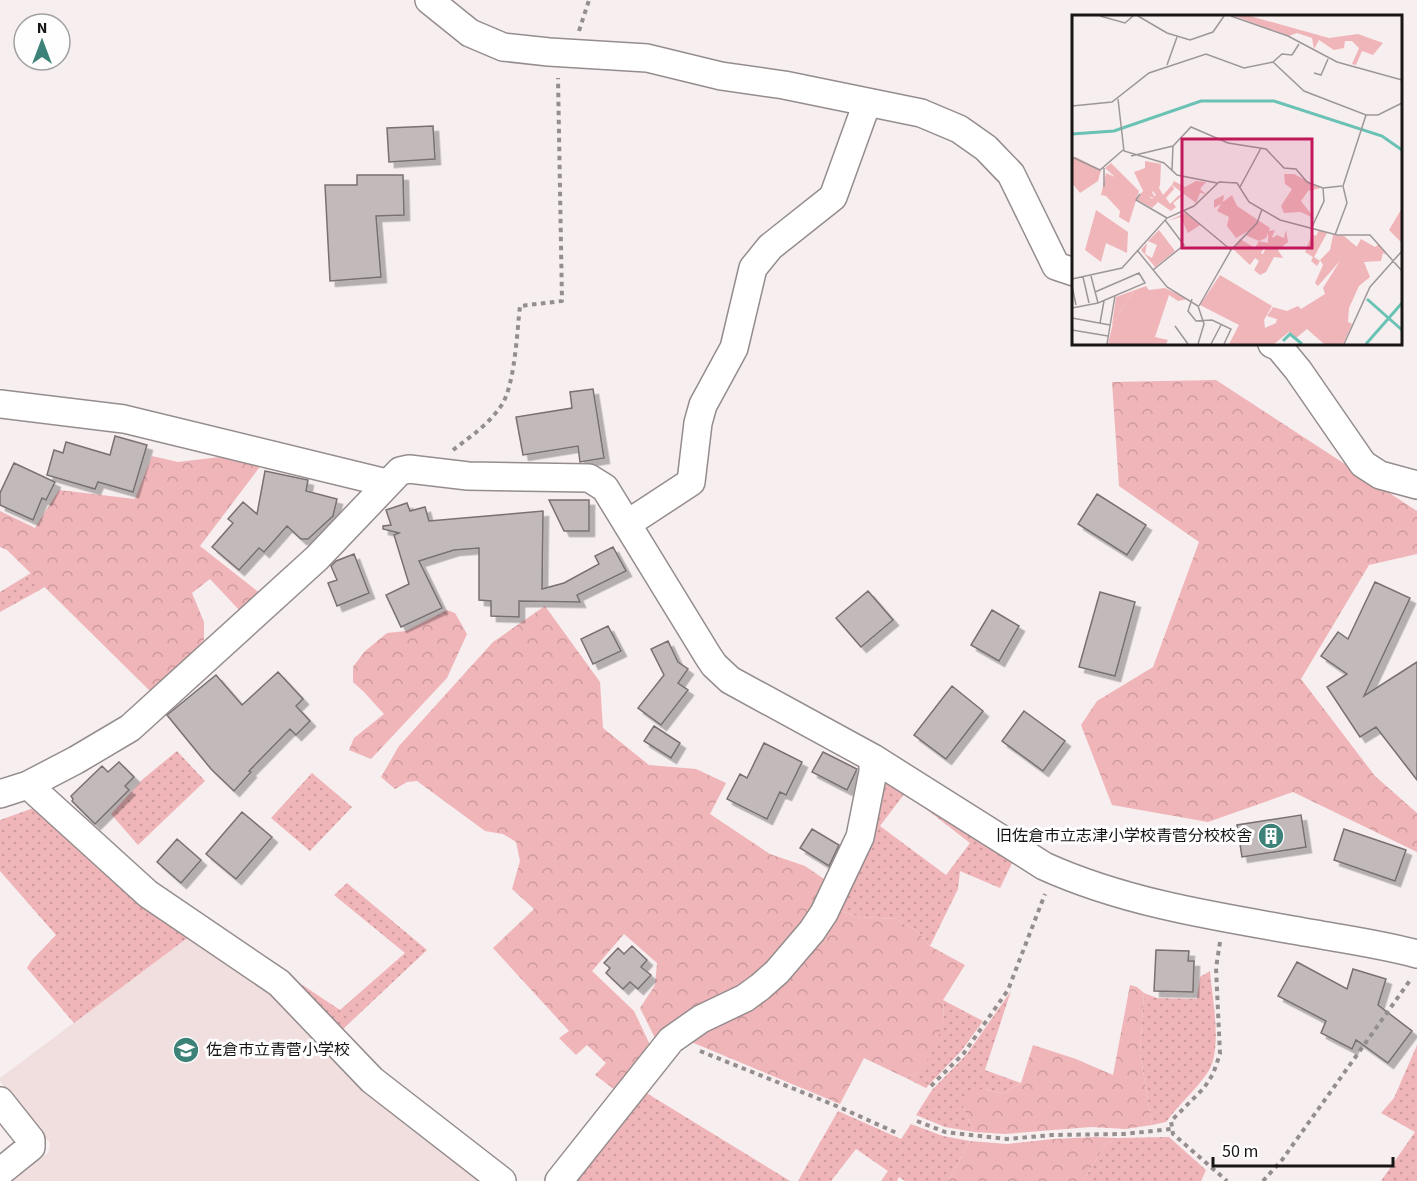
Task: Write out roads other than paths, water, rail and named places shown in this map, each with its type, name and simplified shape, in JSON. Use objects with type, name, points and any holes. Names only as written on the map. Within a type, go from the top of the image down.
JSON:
[{"type":"street","points":[[429,0],[470,33],[503,47],[557,53],[647,58],[721,76],[921,112],[959,129],[986,148],[1011,174],[1056,266],[1072,271]]},
{"type":"street","points":[[627,524],[691,482],[702,405],[734,348],[753,268],[770,247],[833,197],[867,103]]},
{"type":"street","points":[[1274,345],[1279,347],[1298,370],[1363,464],[1380,475],[1417,485]]},
{"type":"street","points":[[0,404],[124,419],[387,483]]},
{"type":"street","points":[[0,794],[28,785],[130,728],[317,558],[400,471],[409,469],[468,476],[589,478],[605,488],[714,665],[730,680],[873,758],[1054,870],[1065,876],[1128,896],[1417,954]]},
{"type":"street","points":[[559,1181],[671,1040],[701,1019],[745,998],[760,987],[777,972],[812,931],[824,913],[860,837],[873,772],[873,758]]},
{"type":"street","points":[[28,785],[148,894],[279,983],[372,1080],[502,1181]]},
{"type":"street","points":[[0,1101],[31,1140],[31,1147],[0,1172]]},
{"type":"place","name":"旧佐倉市立志津小学校青菅分校校舎","points":[[1271,836]]},
{"type":"place","name":"佐倉市立青菅小学校","points":[[186,1050]]}]
